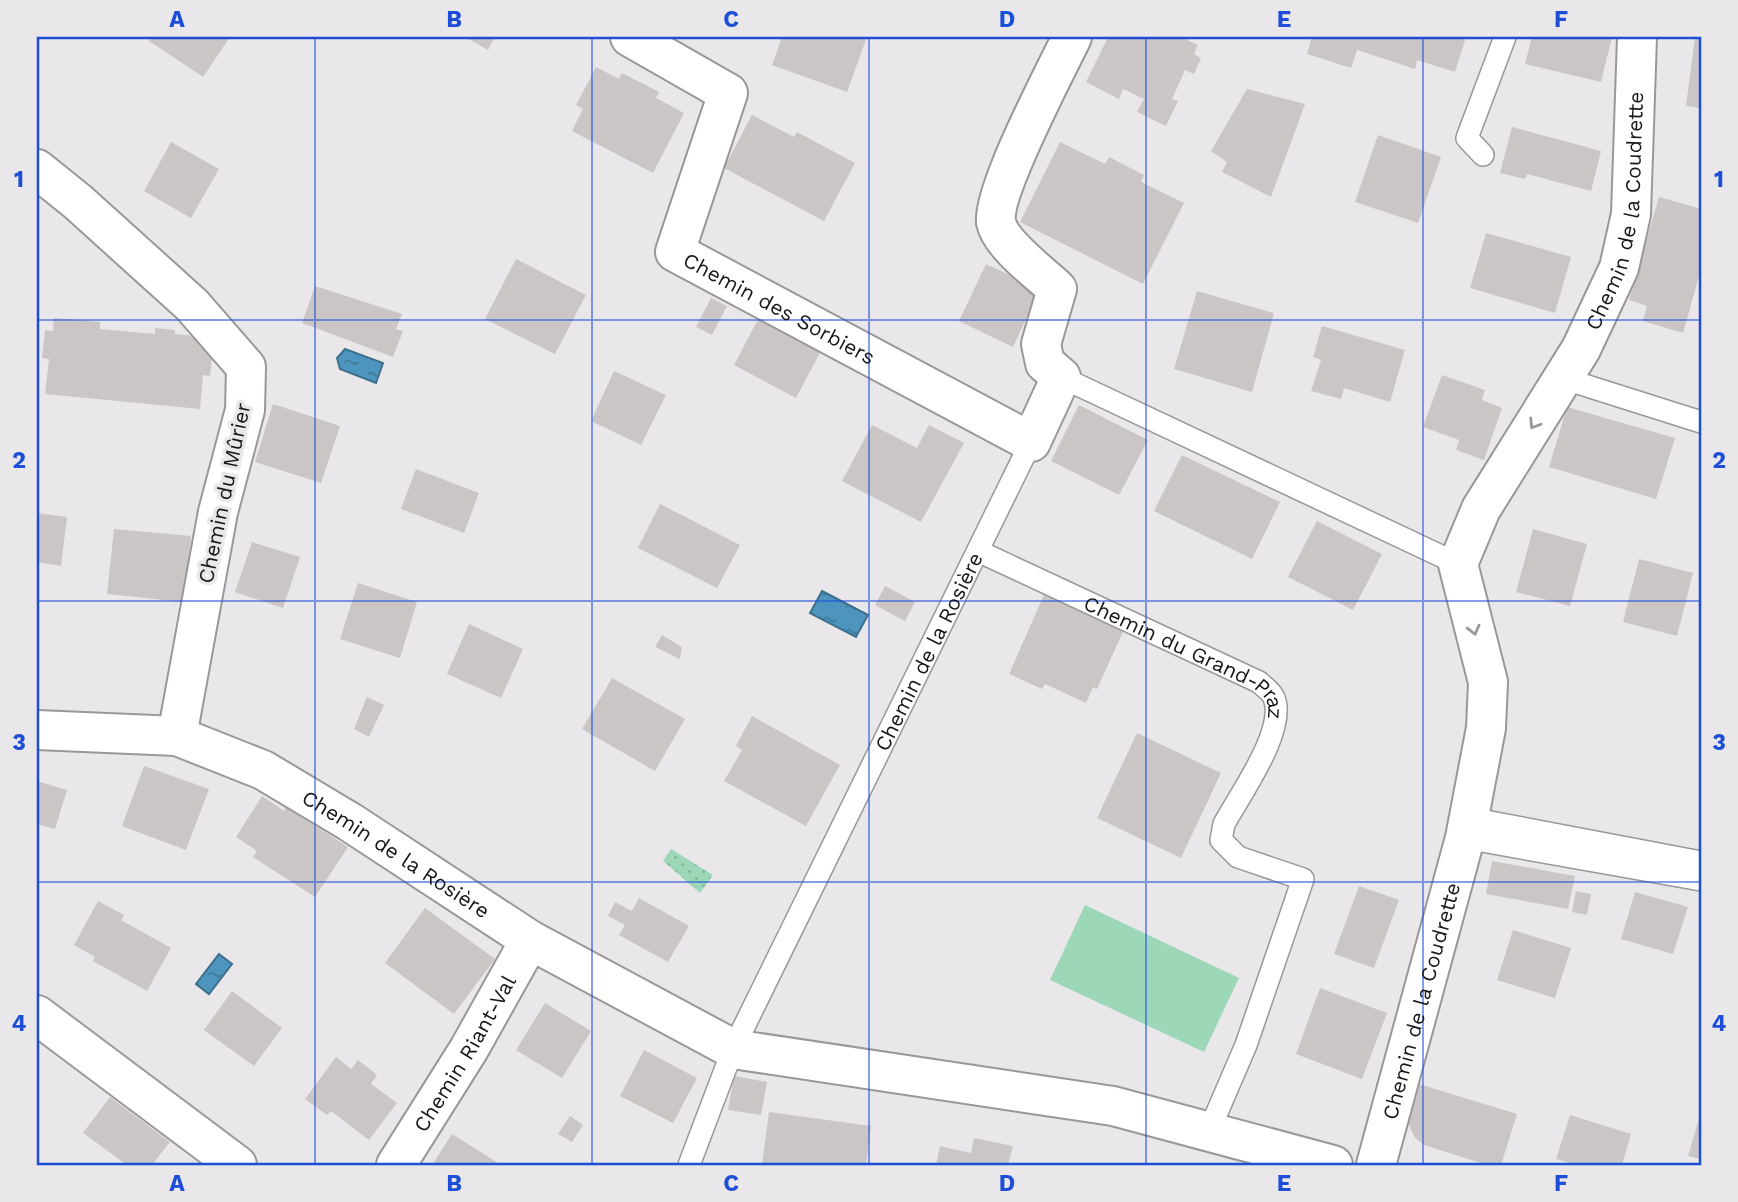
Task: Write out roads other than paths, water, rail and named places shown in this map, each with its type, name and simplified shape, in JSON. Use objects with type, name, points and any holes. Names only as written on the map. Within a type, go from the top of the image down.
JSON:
[{"type":"street","name":"Chemin des Sorbiers","points":[[630,37],[728,93],[675,251],[1031,442]]},
{"type":"street","points":[[1031,442],[1061,377],[1045,363],[1041,344],[1057,289],[1005,241],[996,223],[997,208],[1012,163],[1072,37]]},
{"type":"street","name":"Chemin de la Coudrette","points":[[1376,1165],[1467,828],[1486,728],[1488,682],[1458,564],[1481,509],[1581,349],[1619,268],[1631,214],[1637,37]]},
{"type":"street","name":"Chemin du Mûrier","points":[[37,169],[192,305],[246,367],[245,410],[218,512],[177,736]]},
{"type":"street","name":"Chemin de la Rosière","points":[[37,730],[177,736],[263,770],[350,822],[530,940],[733,1049],[1086,1100],[1333,1165]]},
{"type":"street","name":"Chemin Riant-Val","points":[[396,1165],[470,1049],[530,940]]},
{"type":"street","points":[[37,1015],[237,1165]]},
{"type":"lane","points":[[1482,155],[1467,138],[1505,37]]},
{"type":"lane","points":[[1061,377],[1458,564]]},
{"type":"lane","points":[[1562,378],[1701,422]]},
{"type":"lane","name":"Chemin de la Rosière","points":[[689,1165],[733,1049],[1031,442]]},
{"type":"lane","name":"Chemin du Grand-Praz","points":[[978,551],[1259,682],[1274,697],[1277,715],[1273,735],[1224,824],[1221,840],[1238,857],[1303,879],[1246,1045],[1209,1131]]},
{"type":"lane","points":[[1467,828],[1701,861]]},
{"type":"lane","points":[[1467,828],[1701,880]]},
{"type":"water","points":[[345,349],[383,363],[376,383],[340,369],[337,358]]},
{"type":"water","points":[[822,591],[868,615],[856,637],[810,613]]},
{"type":"water","points":[[219,954],[232,964],[209,994],[196,984]]}]
